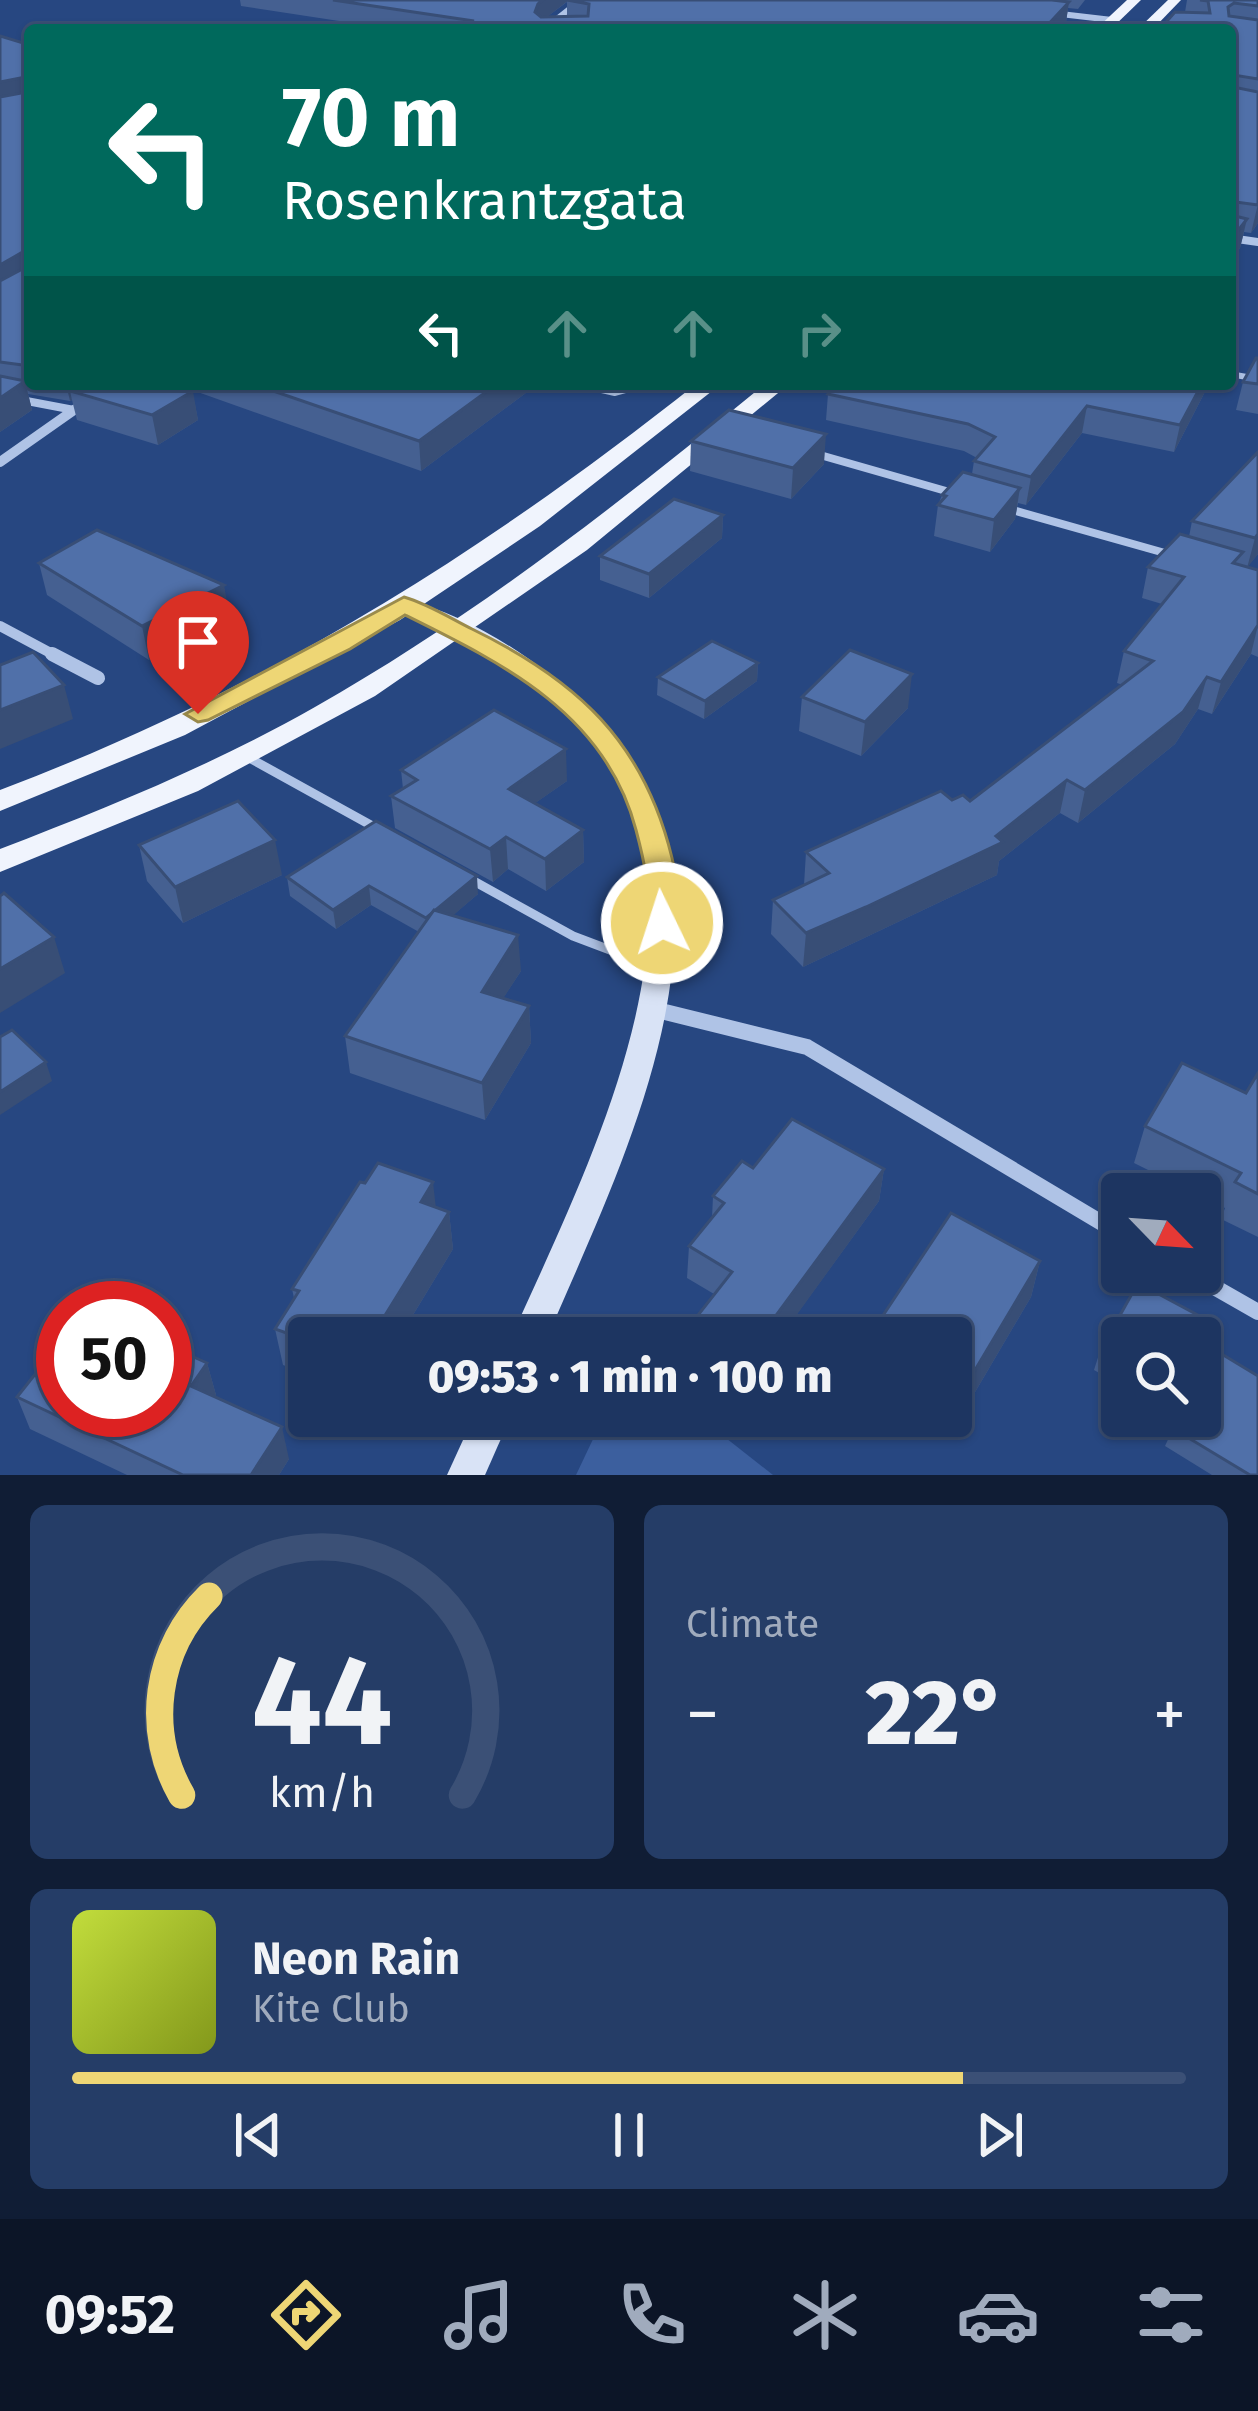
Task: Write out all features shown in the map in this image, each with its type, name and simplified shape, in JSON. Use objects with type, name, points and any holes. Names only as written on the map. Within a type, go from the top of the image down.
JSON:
[{"type":"main road","points":[[1108,24],[1135,0]]},
{"type":"main road","points":[[1154,24],[1174,0]]},
{"type":"main road","points":[[0,801],[341,644],[592,475],[702,390]]},
{"type":"main road","points":[[0,861],[67,836],[362,693],[459,631],[615,516],[771,390]]},
{"type":"main road","points":[[404,605],[548,682],[599,731],[629,775],[649,825],[661,878],[656,1010],[626,1111],[538,1317]]},
{"type":"main road","points":[[466,1475],[483,1437]]},
{"type":"street","points":[[549,24],[581,0]]},
{"type":"street","points":[[1030,10],[1102,24]]},
{"type":"street","points":[[0,462],[102,390]]},
{"type":"street","points":[[0,626],[98,678]]},
{"type":"street","points":[[656,1010],[807,1047],[1101,1222]]},
{"type":"street","points":[[1221,1291],[1258,1312]]},
{"type":"lane","points":[[0,396],[74,410]]},
{"type":"lane","points":[[802,449],[974,499]]},
{"type":"lane","points":[[996,505],[1192,561]]},
{"type":"lane","points":[[243,754],[391,836]]},
{"type":"lane","points":[[451,869],[573,936],[660,968]]},
{"type":"shaded area","points":[[594,1437],[725,1437],[773,1475],[576,1475]]},
{"type":"building","points":[[333,0],[543,0],[535,12],[541,17],[588,16],[589,4],[567,0],[1069,2],[1049,24],[455,24],[474,21]]},
{"type":"building","points":[[1200,0],[1258,0],[1258,6],[1234,3],[1228,7],[1229,16],[1258,20],[1258,79],[1236,75],[1236,24],[1164,24],[1175,12],[1210,13],[1208,1]]},
{"type":"building","points":[[0,36],[24,43],[24,77],[0,82]]},
{"type":"building","points":[[1236,88],[1258,92],[1258,205],[1236,202]]},
{"type":"building","points":[[24,93],[24,254],[0,265],[0,97]]},
{"type":"building","points":[[1236,216],[1247,219],[1236,233]]},
{"type":"building","points":[[24,268],[24,365],[0,362],[0,281]]},
{"type":"building","points":[[1256,358],[1258,384],[1243,382]]},
{"type":"building","points":[[0,376],[24,381],[24,382],[0,398]]},
{"type":"building","points":[[191,390],[193,391],[152,415],[70,391]]},
{"type":"building","points":[[270,390],[489,390],[419,441]]},
{"type":"building","points":[[832,390],[1199,390],[1180,425],[1087,406],[1031,477],[974,461],[995,437],[968,424],[828,394]]},
{"type":"building","points":[[729,410],[826,434],[793,468],[691,441]]},
{"type":"building","points":[[1258,452],[1255,538],[1192,521]]},
{"type":"building","points":[[963,472],[1020,488],[994,520],[938,505]]},
{"type":"building","points":[[674,499],[723,515],[649,574],[600,556]]},
{"type":"building","points":[[97,530],[224,585],[142,626],[39,563]]},
{"type":"building","points":[[1180,534],[1243,552],[1233,563],[1258,570],[1258,625],[1221,682],[1207,677],[1183,712],[1085,790],[1067,780],[996,836],[1003,842],[806,933],[773,900],[829,873],[806,852],[941,791],[952,800],[963,795],[970,801],[1153,661],[1124,651],[1184,577],[1148,567]]},
{"type":"building","points":[[712,641],[758,663],[705,701],[658,677]]},
{"type":"building","points":[[850,650],[912,674],[865,722],[802,697]]},
{"type":"building","points":[[33,652],[64,685],[0,710],[0,665]]},
{"type":"building","points":[[494,710],[566,749],[509,789],[583,830],[545,859],[506,837],[490,849],[391,796],[417,780],[401,770]]},
{"type":"building","points":[[238,801],[275,840],[175,887],[139,845]]},
{"type":"building","points":[[376,821],[477,876],[426,918],[369,886],[333,910],[287,877]]},
{"type":"building","points":[[4,893],[54,937],[0,969],[0,896]]},
{"type":"building","points":[[434,910],[518,935],[482,992],[529,1006],[482,1083],[345,1036]]},
{"type":"building","points":[[12,1030],[46,1062],[0,1092],[0,1037]]},
{"type":"building","points":[[1182,1063],[1246,1093],[1258,1073],[1258,1194],[1235,1182],[1241,1173],[1145,1126]]},
{"type":"building","points":[[792,1119],[884,1169],[777,1314],[782,1317],[697,1317],[732,1272],[689,1246],[724,1203],[713,1196],[742,1161],[753,1168]]},
{"type":"building","points":[[378,1163],[433,1182],[421,1202],[449,1212],[384,1317],[288,1317],[288,1334],[275,1329],[299,1291],[292,1289],[360,1182],[365,1183]]},
{"type":"building","points":[[951,1213],[1040,1261],[972,1375],[972,1317],[882,1317]]},
{"type":"building","points":[[1132,1293],[1157,1293],[1201,1317],[1119,1317]]},
{"type":"building","points":[[1221,1354],[1258,1376],[1258,1475],[1250,1475],[1187,1437],[1221,1437]]},
{"type":"building","points":[[192,1356],[207,1363],[192,1385]]},
{"type":"building","points":[[36,1373],[36,1406],[17,1397]]},
{"type":"building","points":[[192,1386],[282,1427],[251,1475],[183,1475],[102,1437],[192,1437]]},
{"type":"route","points":[[198,714],[341,644],[404,605],[517,661],[563,694],[599,731],[629,775],[649,825],[661,878],[662,923]]}]
